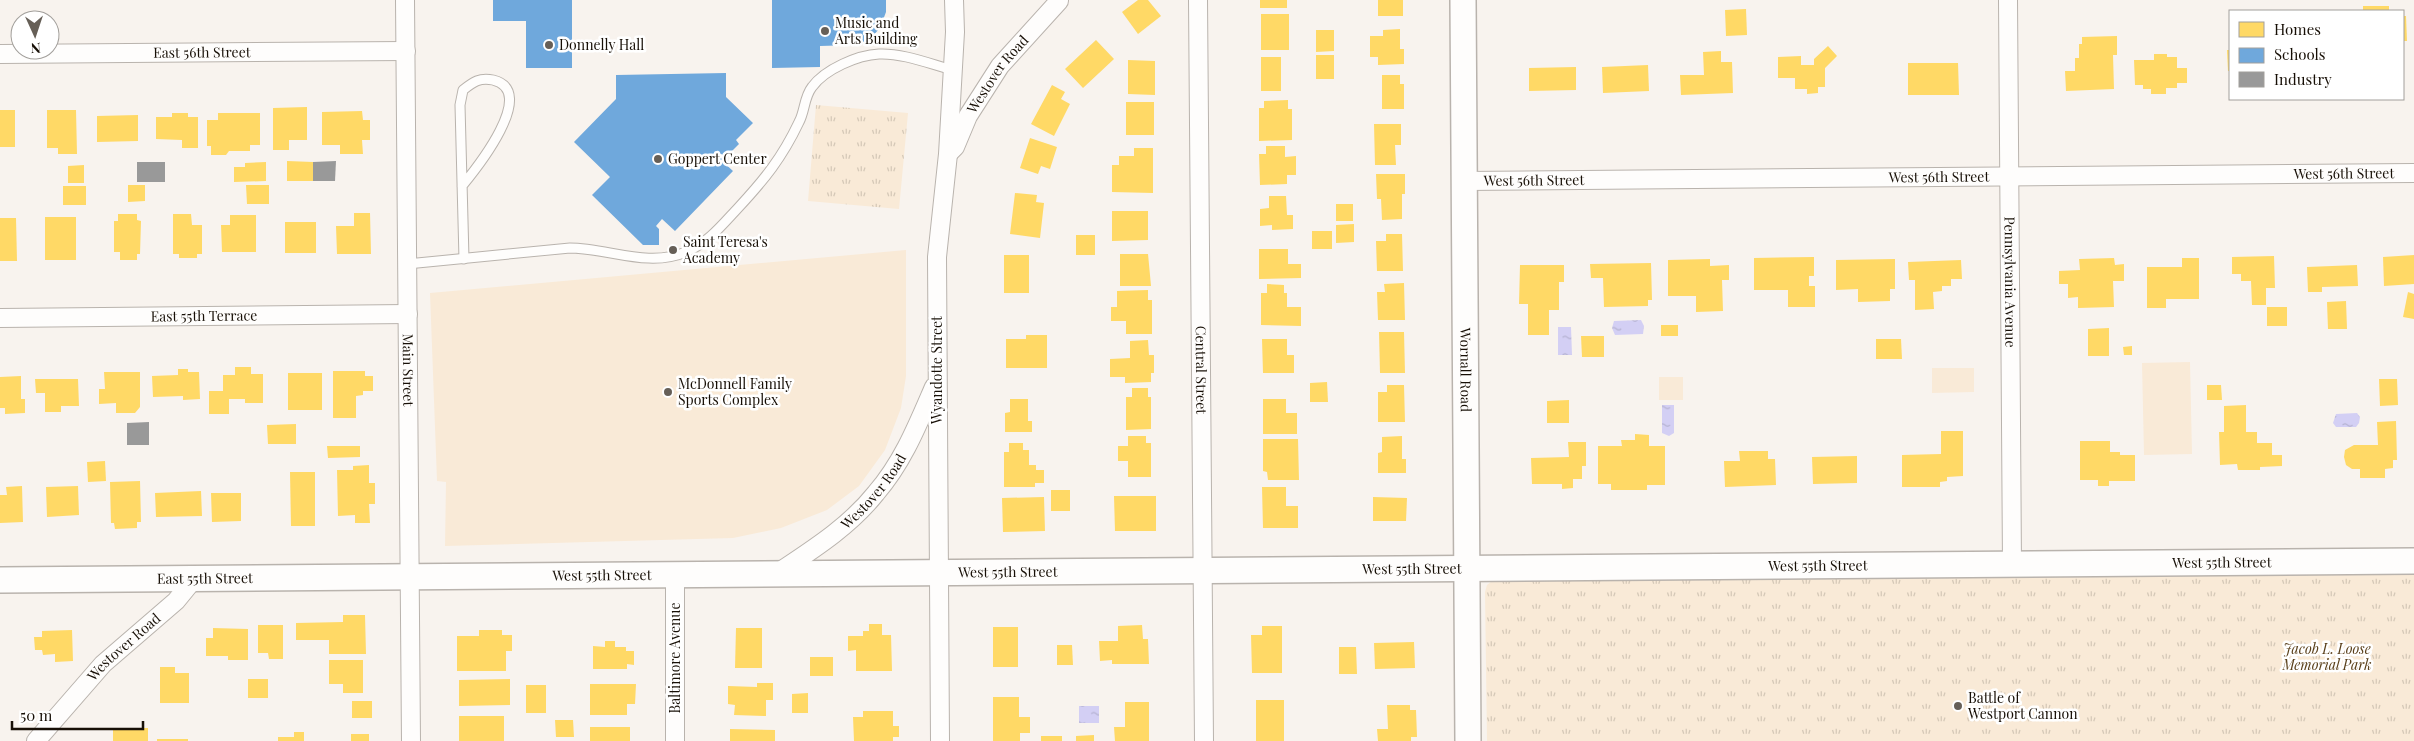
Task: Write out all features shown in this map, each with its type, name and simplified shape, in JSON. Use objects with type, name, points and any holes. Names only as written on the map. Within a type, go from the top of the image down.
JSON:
[{"type":"main road","name":"Wornall Road","points":[[1463,0],[1468,741]]},
{"type":"main road","name":"West 55th Street","points":[[410,578],[2414,561]]},
{"type":"main road","name":"East 55th Street","points":[[0,580],[410,578]]},
{"type":"street","name":"Main Street","points":[[405,0],[411,741]]},
{"type":"street","name":"Wyandotte Street","points":[[940,741],[937,257],[948,154],[955,32],[954,0]]},
{"type":"street","name":"Westover Road","points":[[948,154],[955,147],[968,116],[1000,66],[1059,0]]},
{"type":"street","name":"Central Street","points":[[1198,0],[1204,741]]},
{"type":"street","name":"Pennsylvania Avenue","points":[[2008,0],[2012,565]]},
{"type":"street","name":"East 56th Street","points":[[0,54],[406,51]]},
{"type":"street","name":"West 56th Street","points":[[1464,181],[2414,173]]},
{"type":"street","name":"East 55th Terrace","points":[[0,318],[408,314]]},
{"type":"street","name":"Westover Road","points":[[776,575],[834,535],[876,494],[909,444],[937,380]]},
{"type":"street","name":"Baltimore Avenue","points":[[675,576],[675,741]]},
{"type":"street","name":"Westover Road","points":[[36,741],[103,664],[176,601],[194,579]]},
{"type":"lane","points":[[407,264],[570,248],[586,248],[640,258],[662,258],[685,252],[711,237],[770,173],[800,120],[811,87],[823,76],[845,64],[880,54],[953,70]]},
{"type":"lane","points":[[462,186],[478,168],[505,124],[510,104],[507,90],[501,82],[486,79],[474,81],[462,90],[460,105],[462,186],[464,259]]},
{"type":"green space","points":[[816,105],[908,113],[899,209],[808,201]]},
{"type":"green space","name":"McDonnell Family Sports Complex","points":[[906,250],[906,376],[901,408],[885,450],[859,486],[827,510],[781,528],[733,538],[445,546],[446,482],[437,481],[430,293]]},
{"type":"green space","points":[[2190,362],[2192,454],[2144,455],[2142,363]]},
{"type":"green space","points":[[1932,368],[1974,368],[1974,392],[1932,393]]},
{"type":"green space","points":[[1659,377],[1683,377],[1683,400],[1659,400]]},
{"type":"green space","name":"Jacob L. Loose Memorial Park","points":[[2414,571],[2414,741],[1487,741],[1485,592],[1487,585],[1492,581]]},
{"type":"water","points":[[1641,320],[1644,326],[1643,334],[1615,335],[1612,328],[1614,321]]},
{"type":"water","points":[[1558,327],[1571,327],[1572,355],[1558,355]]},
{"type":"water","points":[[1662,405],[1674,405],[1674,433],[1669,436],[1662,433]]},
{"type":"water","points":[[2357,413],[2360,417],[2356,427],[2336,427],[2333,423],[2336,414]]},
{"type":"water","points":[[1079,706],[1099,706],[1099,723],[1079,723]]},
{"type":"building: Homes","points":[[1138,0],[1148,0],[1161,16],[1138,34],[1122,12]]},
{"type":"building: Homes","points":[[1260,0],[1287,0],[1287,8],[1260,8]]},
{"type":"building: Homes","points":[[1378,0],[1403,0],[1403,16],[1378,16]]},
{"type":"building: Homes","points":[[2363,6],[2389,6],[2389,10],[2363,10]]},
{"type":"building: Homes","points":[[1746,9],[1747,35],[1726,36],[1725,10]]},
{"type":"building: Homes","points":[[1261,14],[1289,14],[1289,50],[1261,50]]},
{"type":"building: Homes","points":[[2404,16],[2406,16],[2407,41],[2404,41]]},
{"type":"building: Homes","points":[[1400,29],[1400,49],[1404,49],[1404,64],[1378,65],[1378,57],[1370,57],[1370,36],[1383,36],[1383,30]]},
{"type":"building: Homes","points":[[1316,30],[1334,30],[1334,51],[1316,52]]},
{"type":"building: Homes","points":[[2117,36],[2117,55],[2113,55],[2114,89],[2066,91],[2065,71],[2075,71],[2075,58],[2079,58],[2079,44],[2082,44],[2082,37]]},
{"type":"building: Homes","points":[[1096,40],[1114,59],[1083,88],[1065,69]]},
{"type":"building: Homes","points":[[1828,46],[1837,56],[1825,68],[1825,87],[1818,87],[1818,93],[1807,94],[1807,89],[1795,89],[1795,78],[1778,78],[1778,57],[1801,56],[1801,65],[1814,65],[1814,59]]},
{"type":"building: Homes","points":[[2227,50],[2229,50],[2229,71]]},
{"type":"building: Homes","points":[[1721,51],[1721,62],[1732,62],[1733,93],[1681,95],[1680,75],[1704,75],[1703,52]]},
{"type":"building: Homes","points":[[2154,54],[2167,54],[2167,57],[2177,57],[2177,68],[2187,68],[2187,83],[2177,83],[2177,88],[2166,88],[2166,94],[2151,94],[2151,89],[2143,89],[2143,85],[2135,85],[2134,60],[2154,60]]},
{"type":"building: Homes","points":[[1316,55],[1334,55],[1334,79],[1316,79]]},
{"type":"building: Homes","points":[[1261,57],[1281,57],[1281,91],[1261,91]]},
{"type":"building: Homes","points":[[1128,60],[1155,61],[1155,95],[1128,94]]},
{"type":"building: Homes","points":[[1908,63],[1958,63],[1959,95],[1908,95]]},
{"type":"building: Homes","points":[[1648,65],[1649,91],[1603,93],[1602,67]]},
{"type":"building: Homes","points":[[1576,67],[1576,90],[1529,91],[1529,68]]},
{"type":"building: Homes","points":[[1382,75],[1400,75],[1400,84],[1404,84],[1404,109],[1382,109]]},
{"type":"building: Homes","points":[[1052,85],[1065,92],[1061,99],[1070,104],[1054,136],[1031,124]]},
{"type":"building: Homes","points":[[1288,100],[1288,109],[1292,109],[1292,140],[1259,141],[1259,108],[1264,108],[1264,101]]},
{"type":"building: Homes","points":[[1126,102],[1154,102],[1154,135],[1126,135]]},
{"type":"building: Homes","points":[[307,107],[307,140],[289,140],[289,150],[273,150],[273,108]]},
{"type":"building: Homes","points":[[0,110],[15,110],[15,147],[0,147]]},
{"type":"building: Homes","points":[[47,110],[76,110],[77,154],[58,154],[58,148],[47,148]]},
{"type":"building: Homes","points":[[362,111],[363,120],[370,120],[370,140],[362,140],[363,154],[340,154],[340,145],[322,145],[322,112]]},
{"type":"building: Homes","points":[[172,113],[188,113],[188,117],[198,117],[198,148],[182,148],[182,140],[156,139],[156,117],[172,117]]},
{"type":"building: Homes","points":[[218,113],[260,113],[260,145],[250,145],[250,151],[229,151],[226,155],[211,155],[211,146],[207,146],[207,120],[218,120]]},
{"type":"building: Homes","points":[[138,115],[138,141],[97,142],[97,116]]},
{"type":"building: Homes","points":[[1374,124],[1401,124],[1401,145],[1395,145],[1396,165],[1375,165]]},
{"type":"building: Homes","points":[[1030,138],[1057,147],[1050,169],[1041,166],[1038,174],[1020,168]]},
{"type":"building: Homes","points":[[1266,146],[1285,146],[1285,157],[1296,156],[1296,175],[1287,175],[1287,184],[1260,185],[1259,154],[1266,154]]},
{"type":"building: Homes","points":[[1134,148],[1153,148],[1153,193],[1112,192],[1112,165],[1119,165],[1119,156],[1134,156]]},
{"type":"building: Homes","points":[[287,161],[313,162],[313,181],[287,181]]},
{"type":"building: Homes","points":[[266,162],[266,181],[234,182],[234,167],[245,167],[245,163]]},
{"type":"building: Homes","points":[[84,165],[84,183],[68,183],[68,166]]},
{"type":"building: Homes","points":[[1376,174],[1405,174],[1405,194],[1402,194],[1402,219],[1382,220],[1381,199],[1377,199]]},
{"type":"building: Homes","points":[[128,185],[145,185],[145,201],[128,202]]},
{"type":"building: Homes","points":[[246,185],[269,185],[269,204],[247,204]]},
{"type":"building: Homes","points":[[63,186],[86,186],[86,205],[63,205]]},
{"type":"building: Homes","points":[[1015,193],[1037,195],[1036,202],[1044,203],[1040,238],[1010,234]]},
{"type":"building: Homes","points":[[1269,196],[1286,196],[1287,215],[1293,215],[1293,229],[1272,230],[1272,225],[1260,226],[1260,209],[1269,208]]},
{"type":"building: Homes","points":[[1336,204],[1353,204],[1353,221],[1336,221]]},
{"type":"building: Homes","points":[[1112,211],[1148,211],[1148,240],[1112,241]]},
{"type":"building: Homes","points":[[354,213],[370,213],[371,254],[337,254],[336,226],[354,226]]},
{"type":"building: Homes","points":[[118,214],[137,214],[137,220],[141,221],[140,254],[137,254],[137,260],[120,260],[120,252],[114,252],[114,221],[118,221]]},
{"type":"building: Homes","points":[[173,214],[191,214],[192,225],[202,225],[202,254],[197,254],[197,258],[179,258],[179,254],[173,254]]},
{"type":"building: Homes","points":[[230,215],[256,215],[256,252],[222,252],[221,225],[230,225]]},
{"type":"building: Homes","points":[[45,217],[76,217],[76,260],[45,260]]},
{"type":"building: Homes","points":[[0,218],[16,218],[17,261],[0,261]]},
{"type":"building: Homes","points":[[285,222],[316,222],[316,253],[285,253]]},
{"type":"building: Homes","points":[[1354,224],[1354,242],[1336,243],[1336,225]]},
{"type":"building: Homes","points":[[1312,231],[1332,231],[1332,249],[1312,249]]},
{"type":"building: Homes","points":[[1386,234],[1402,234],[1403,271],[1377,271],[1376,241],[1386,241]]},
{"type":"building: Homes","points":[[1076,235],[1095,235],[1095,255],[1076,255]]},
{"type":"building: Homes","points":[[1259,249],[1288,249],[1288,264],[1301,264],[1301,278],[1259,279]]},
{"type":"building: Homes","points":[[1120,254],[1148,254],[1151,286],[1120,286]]},
{"type":"building: Homes","points":[[1004,255],[1029,255],[1029,293],[1004,293]]},
{"type":"building: Homes","points":[[2414,255],[2414,284],[2384,286],[2383,257]]},
{"type":"building: Homes","points":[[2274,256],[2275,288],[2266,288],[2266,305],[2252,305],[2251,281],[2241,281],[2241,274],[2232,274],[2232,257]]},
{"type":"building: Homes","points":[[1814,257],[1814,276],[1809,276],[1809,286],[1815,286],[1815,307],[1788,307],[1788,290],[1754,290],[1754,258]]},
{"type":"building: Homes","points":[[2114,258],[2115,265],[2124,264],[2124,281],[2113,281],[2114,307],[2078,308],[2078,297],[2068,298],[2068,284],[2059,284],[2059,271],[2080,270],[2079,259]]},
{"type":"building: Homes","points":[[2182,258],[2199,258],[2199,299],[2166,299],[2166,308],[2147,308],[2147,267],[2182,267]]},
{"type":"building: Homes","points":[[1710,259],[1710,266],[1729,265],[1729,280],[1722,280],[1723,311],[1696,312],[1696,296],[1668,296],[1668,260]]},
{"type":"building: Homes","points":[[1895,259],[1895,289],[1890,289],[1890,301],[1858,302],[1858,289],[1836,290],[1836,260]]},
{"type":"building: Homes","points":[[1961,260],[1962,279],[1951,279],[1951,286],[1942,286],[1942,291],[1933,292],[1934,309],[1915,310],[1915,280],[1909,280],[1908,262]]},
{"type":"building: Homes","points":[[1651,263],[1652,300],[1648,300],[1648,306],[1604,307],[1603,278],[1591,278],[1590,264]]},
{"type":"building: Homes","points":[[1520,265],[1564,265],[1564,282],[1559,282],[1559,310],[1549,310],[1549,335],[1528,335],[1528,304],[1519,304]]},
{"type":"building: Homes","points":[[2357,265],[2358,286],[2322,287],[2322,292],[2308,292],[2307,267]]},
{"type":"building: Homes","points":[[1404,283],[1405,320],[1378,320],[1377,292],[1385,292],[1384,284]]},
{"type":"building: Homes","points":[[1267,284],[1284,285],[1284,293],[1287,293],[1287,307],[1301,307],[1301,326],[1261,325],[1261,293],[1267,293]]},
{"type":"building: Homes","points":[[1148,290],[1148,300],[1152,300],[1152,334],[1126,334],[1126,321],[1111,321],[1111,307],[1117,307],[1117,291]]},
{"type":"building: Homes","points":[[2408,292],[2414,294],[2414,319],[2403,317]]},
{"type":"building: Homes","points":[[2346,301],[2347,329],[2328,329],[2327,302]]},
{"type":"building: Homes","points":[[2267,307],[2287,307],[2287,326],[2267,326]]},
{"type":"building: Homes","points":[[1661,325],[1678,325],[1678,336],[1661,336]]},
{"type":"building: Homes","points":[[2109,328],[2109,356],[2088,356],[2088,329]]},
{"type":"building: Homes","points":[[1379,332],[1404,332],[1405,373],[1380,373]]},
{"type":"building: Homes","points":[[1026,335],[1047,335],[1047,368],[1006,368],[1006,339],[1026,339]]},
{"type":"building: Homes","points":[[1581,336],[1604,336],[1604,357],[1582,357]]},
{"type":"building: Homes","points":[[1262,339],[1287,339],[1287,355],[1294,355],[1294,373],[1263,373]]},
{"type":"building: Homes","points":[[1876,339],[1901,339],[1902,359],[1876,359]]},
{"type":"building: Homes","points":[[1148,340],[1149,355],[1154,355],[1154,373],[1151,373],[1151,382],[1125,383],[1125,377],[1110,377],[1110,359],[1130,358],[1130,341]]},
{"type":"building: Homes","points":[[2132,346],[2132,355],[2124,355],[2123,347]]},
{"type":"building: Homes","points":[[235,367],[251,367],[251,374],[263,374],[263,403],[245,403],[245,399],[229,399],[229,414],[209,414],[209,391],[223,391],[223,375],[235,375]]},
{"type":"building: Homes","points":[[178,369],[188,369],[188,372],[199,372],[200,399],[183,400],[183,396],[153,397],[152,376],[178,375]]},
{"type":"building: Homes","points":[[333,371],[365,371],[365,376],[373,376],[373,391],[363,391],[363,395],[356,396],[356,418],[333,418]]},
{"type":"building: Homes","points":[[104,372],[140,372],[140,407],[135,413],[116,413],[116,403],[99,404],[99,389],[105,389]]},
{"type":"building: Homes","points":[[288,373],[322,373],[322,410],[288,410]]},
{"type":"building: Homes","points":[[21,376],[21,399],[25,399],[25,413],[5,414],[5,408],[0,408],[0,377]]},
{"type":"building: Homes","points":[[35,379],[78,379],[79,406],[61,406],[61,412],[45,412],[45,393],[36,393]]},
{"type":"building: Homes","points":[[2379,379],[2397,379],[2398,405],[2380,406]]},
{"type":"building: Homes","points":[[1327,382],[1328,402],[1310,402],[1310,383]]},
{"type":"building: Homes","points":[[1387,385],[1404,385],[1405,422],[1378,422],[1378,392],[1387,392]]},
{"type":"building: Homes","points":[[2207,385],[2221,385],[2222,400],[2207,400]]},
{"type":"building: Homes","points":[[1132,388],[1148,388],[1148,397],[1151,397],[1151,429],[1126,430],[1126,397],[1132,397]]},
{"type":"building: Homes","points":[[1010,399],[1028,399],[1028,421],[1032,421],[1032,432],[1005,432],[1005,413],[1010,412]]},
{"type":"building: Homes","points":[[1263,399],[1286,399],[1286,413],[1297,413],[1297,434],[1263,434]]},
{"type":"building: Homes","points":[[1569,400],[1569,423],[1547,423],[1547,401]]},
{"type":"building: Homes","points":[[2246,405],[2246,432],[2257,432],[2257,443],[2272,443],[2272,455],[2282,455],[2282,466],[2260,467],[2260,470],[2238,470],[2237,464],[2220,465],[2219,432],[2224,432],[2224,406]]},
{"type":"building: Homes","points":[[2396,421],[2397,460],[2393,460],[2393,468],[2385,469],[2385,478],[2360,478],[2360,469],[2352,469],[2346,465],[2345,450],[2354,445],[2378,445],[2377,422]]},
{"type":"building: Homes","points":[[296,424],[296,444],[268,444],[267,425]]},
{"type":"building: Homes","points":[[1941,431],[1963,431],[1963,476],[1947,477],[1947,481],[1940,482],[1940,487],[1902,487],[1902,455],[1941,454]]},
{"type":"building: Homes","points":[[1635,434],[1649,435],[1649,446],[1665,446],[1665,485],[1647,485],[1647,490],[1611,490],[1611,484],[1598,484],[1598,446],[1622,446],[1621,440],[1635,440]]},
{"type":"building: Homes","points":[[1128,436],[1146,436],[1146,443],[1151,443],[1151,477],[1128,477],[1128,461],[1118,461],[1118,446],[1128,446]]},
{"type":"building: Homes","points":[[1402,436],[1402,459],[1406,459],[1406,473],[1378,473],[1378,453],[1382,452],[1382,437]]},
{"type":"building: Homes","points":[[1263,439],[1298,439],[1299,480],[1268,480],[1267,472],[1263,471]]},
{"type":"building: Homes","points":[[2080,441],[2110,441],[2110,452],[2120,452],[2120,455],[2135,455],[2135,481],[2109,481],[2109,486],[2098,486],[2098,480],[2080,480]]},
{"type":"building: Homes","points":[[1568,442],[1586,442],[1586,466],[1582,466],[1582,479],[1573,479],[1573,488],[1562,489],[1562,484],[1532,484],[1531,458],[1569,457]]},
{"type":"building: Homes","points":[[1009,443],[1023,443],[1023,450],[1029,450],[1029,465],[1036,465],[1036,470],[1044,470],[1044,483],[1035,483],[1035,487],[1004,487],[1004,452],[1009,452]]},
{"type":"building: Homes","points":[[327,446],[360,446],[360,457],[328,458]]},
{"type":"building: Homes","points":[[1739,451],[1768,451],[1768,459],[1775,459],[1776,485],[1725,487],[1724,461],[1740,461]]},
{"type":"building: Homes","points":[[1857,456],[1857,483],[1813,484],[1812,457]]},
{"type":"building: Homes","points":[[105,461],[106,481],[88,482],[87,462]]},
{"type":"building: Homes","points":[[369,465],[369,483],[375,483],[375,504],[369,504],[370,523],[355,523],[355,515],[338,516],[337,470],[353,470],[353,466]]},
{"type":"building: Homes","points":[[290,472],[315,472],[315,526],[291,526]]},
{"type":"building: Homes","points":[[140,481],[141,522],[137,522],[137,528],[115,529],[114,523],[111,523],[110,482]]},
{"type":"building: Homes","points":[[22,486],[23,522],[0,523],[0,495],[7,495],[6,487]]},
{"type":"building: Homes","points":[[78,486],[79,515],[47,517],[46,487]]},
{"type":"building: Homes","points":[[1262,487],[1286,487],[1286,506],[1298,506],[1298,528],[1263,528]]},
{"type":"building: Homes","points":[[1051,490],[1070,490],[1070,511],[1051,511]]},
{"type":"building: Homes","points":[[201,491],[202,516],[156,517],[155,493]]},
{"type":"building: Homes","points":[[211,493],[241,493],[241,521],[212,522]]},
{"type":"building: Homes","points":[[1114,496],[1156,496],[1156,531],[1115,531]]},
{"type":"building: Homes","points":[[1044,497],[1045,531],[1003,532],[1002,498]]},
{"type":"building: Homes","points":[[1373,497],[1407,498],[1406,521],[1373,521]]},
{"type":"building: Homes","points":[[343,615],[365,615],[366,654],[329,654],[329,640],[296,640],[296,623],[343,622]]},
{"type":"building: Homes","points":[[869,624],[882,624],[882,635],[891,635],[892,671],[856,671],[856,650],[848,651],[848,636],[863,636],[863,631],[869,631]]},
{"type":"building: Homes","points":[[258,625],[283,625],[283,659],[269,659],[268,653],[258,653]]},
{"type":"building: Homes","points":[[1142,625],[1143,639],[1148,639],[1149,664],[1112,664],[1112,660],[1100,661],[1099,641],[1118,641],[1118,626]]},
{"type":"building: Homes","points":[[1262,626],[1282,626],[1282,673],[1252,673],[1251,635],[1262,635]]},
{"type":"building: Homes","points":[[993,627],[1018,627],[1018,667],[993,667]]},
{"type":"building: Homes","points":[[213,628],[248,629],[248,660],[228,660],[228,656],[206,656],[206,638],[213,638]]},
{"type":"building: Homes","points":[[736,628],[762,628],[762,668],[735,668]]},
{"type":"building: Homes","points":[[72,630],[73,661],[55,662],[55,654],[43,655],[42,650],[35,650],[34,637],[42,637],[42,631]]},
{"type":"building: Homes","points":[[479,630],[502,630],[502,635],[512,635],[512,651],[506,651],[506,671],[457,671],[457,636],[479,636]]},
{"type":"building: Homes","points":[[605,641],[615,641],[615,647],[626,647],[626,651],[634,651],[634,665],[627,664],[627,669],[593,669],[593,646],[605,647]]},
{"type":"building: Homes","points":[[1414,642],[1415,668],[1375,669],[1374,643]]},
{"type":"building: Homes","points":[[1057,645],[1072,645],[1073,665],[1057,665]]},
{"type":"building: Homes","points":[[1339,647],[1356,647],[1357,674],[1339,674]]},
{"type":"building: Homes","points":[[810,657],[833,657],[833,676],[810,676]]},
{"type":"building: Homes","points":[[329,660],[363,660],[363,693],[343,693],[343,684],[329,684]]},
{"type":"building: Homes","points":[[160,667],[175,667],[175,673],[189,673],[189,703],[160,703]]},
{"type":"building: Homes","points":[[248,679],[268,679],[268,698],[248,698]]},
{"type":"building: Homes","points":[[510,679],[510,705],[459,706],[459,680]]},
{"type":"building: Homes","points":[[757,683],[773,683],[773,700],[766,700],[766,716],[734,715],[735,705],[728,704],[728,686],[757,687]]},
{"type":"building: Homes","points":[[590,684],[636,684],[635,704],[627,704],[627,715],[590,715]]},
{"type":"building: Homes","points":[[526,685],[546,685],[546,713],[526,713]]},
{"type":"building: Homes","points":[[808,693],[808,713],[792,713],[792,694]]},
{"type":"building: Homes","points":[[993,697],[1019,697],[1019,717],[1030,717],[1030,733],[1020,733],[1020,741],[993,741]]},
{"type":"building: Homes","points":[[1256,700],[1284,700],[1284,741],[1256,741]]},
{"type":"building: Homes","points":[[352,701],[372,701],[372,718],[352,718]]},
{"type":"building: Homes","points":[[1125,702],[1149,702],[1149,741],[1115,741],[1114,727],[1125,727]]},
{"type":"building: Homes","points":[[1387,705],[1410,705],[1410,710],[1416,710],[1417,737],[1411,737],[1411,741],[1378,741],[1377,729],[1388,729]]},
{"type":"building: Homes","points":[[863,711],[893,711],[893,726],[899,726],[899,737],[893,737],[893,741],[854,741],[853,717],[863,717]]},
{"type":"building: Homes","points":[[459,716],[504,716],[504,741],[459,741]]},
{"type":"building: Homes","points":[[555,720],[573,720],[574,737],[556,737]]},
{"type":"building: Homes","points":[[590,727],[630,727],[630,741],[590,741]]},
{"type":"building: Homes","points":[[113,728],[148,728],[148,741],[113,741]]},
{"type":"building: Homes","points":[[730,729],[775,730],[775,741],[730,741]]},
{"type":"building: Homes","points":[[294,732],[304,732],[304,741],[278,741],[278,737],[294,737]]},
{"type":"building: Homes","points":[[351,734],[369,734],[369,741],[351,741]]},
{"type":"building: Homes","points":[[1094,735],[1094,741],[1076,741],[1076,736]]},
{"type":"building: Homes","points":[[1041,736],[1062,736],[1062,741],[1041,741]]},
{"type":"building: Homes","points":[[157,739],[188,739],[188,741],[157,741]]},
{"type":"building: Schools","name":"Donnelly Hall","points":[[493,0],[572,0],[572,68],[526,68],[526,21],[493,21]]},
{"type":"building: Schools","name":"Music and Arts Building","points":[[772,0],[886,0],[886,12],[880,28],[869,40],[853,45],[820,46],[820,67],[772,68]]},
{"type":"building: Schools","name":"Goppert Center","points":[[726,73],[726,97],[753,123],[736,140],[739,144],[722,161],[733,171],[675,231],[662,219],[656,226],[659,229],[659,245],[643,245],[592,195],[610,177],[574,142],[616,99],[616,75]]},
{"type":"building: Industry","points":[[336,161],[335,181],[313,181],[313,162]]},
{"type":"building: Industry","points":[[137,162],[165,162],[165,182],[137,182]]},
{"type":"building: Industry","points":[[149,422],[149,445],[127,445],[127,423]]},
{"type":"place","name":"Music and Arts Building","points":[[825,31]]},
{"type":"place","name":"Donnelly Hall","points":[[549,45]]},
{"type":"place","name":"Goppert Center","points":[[658,159]]},
{"type":"place","name":"Saint Teresa's Academy","points":[[673,250]]},
{"type":"place","name":"McDonnell Family Sports Complex","points":[[668,392]]},
{"type":"place","name":"Battle of Westport Cannon","points":[[1958,706]]}]
